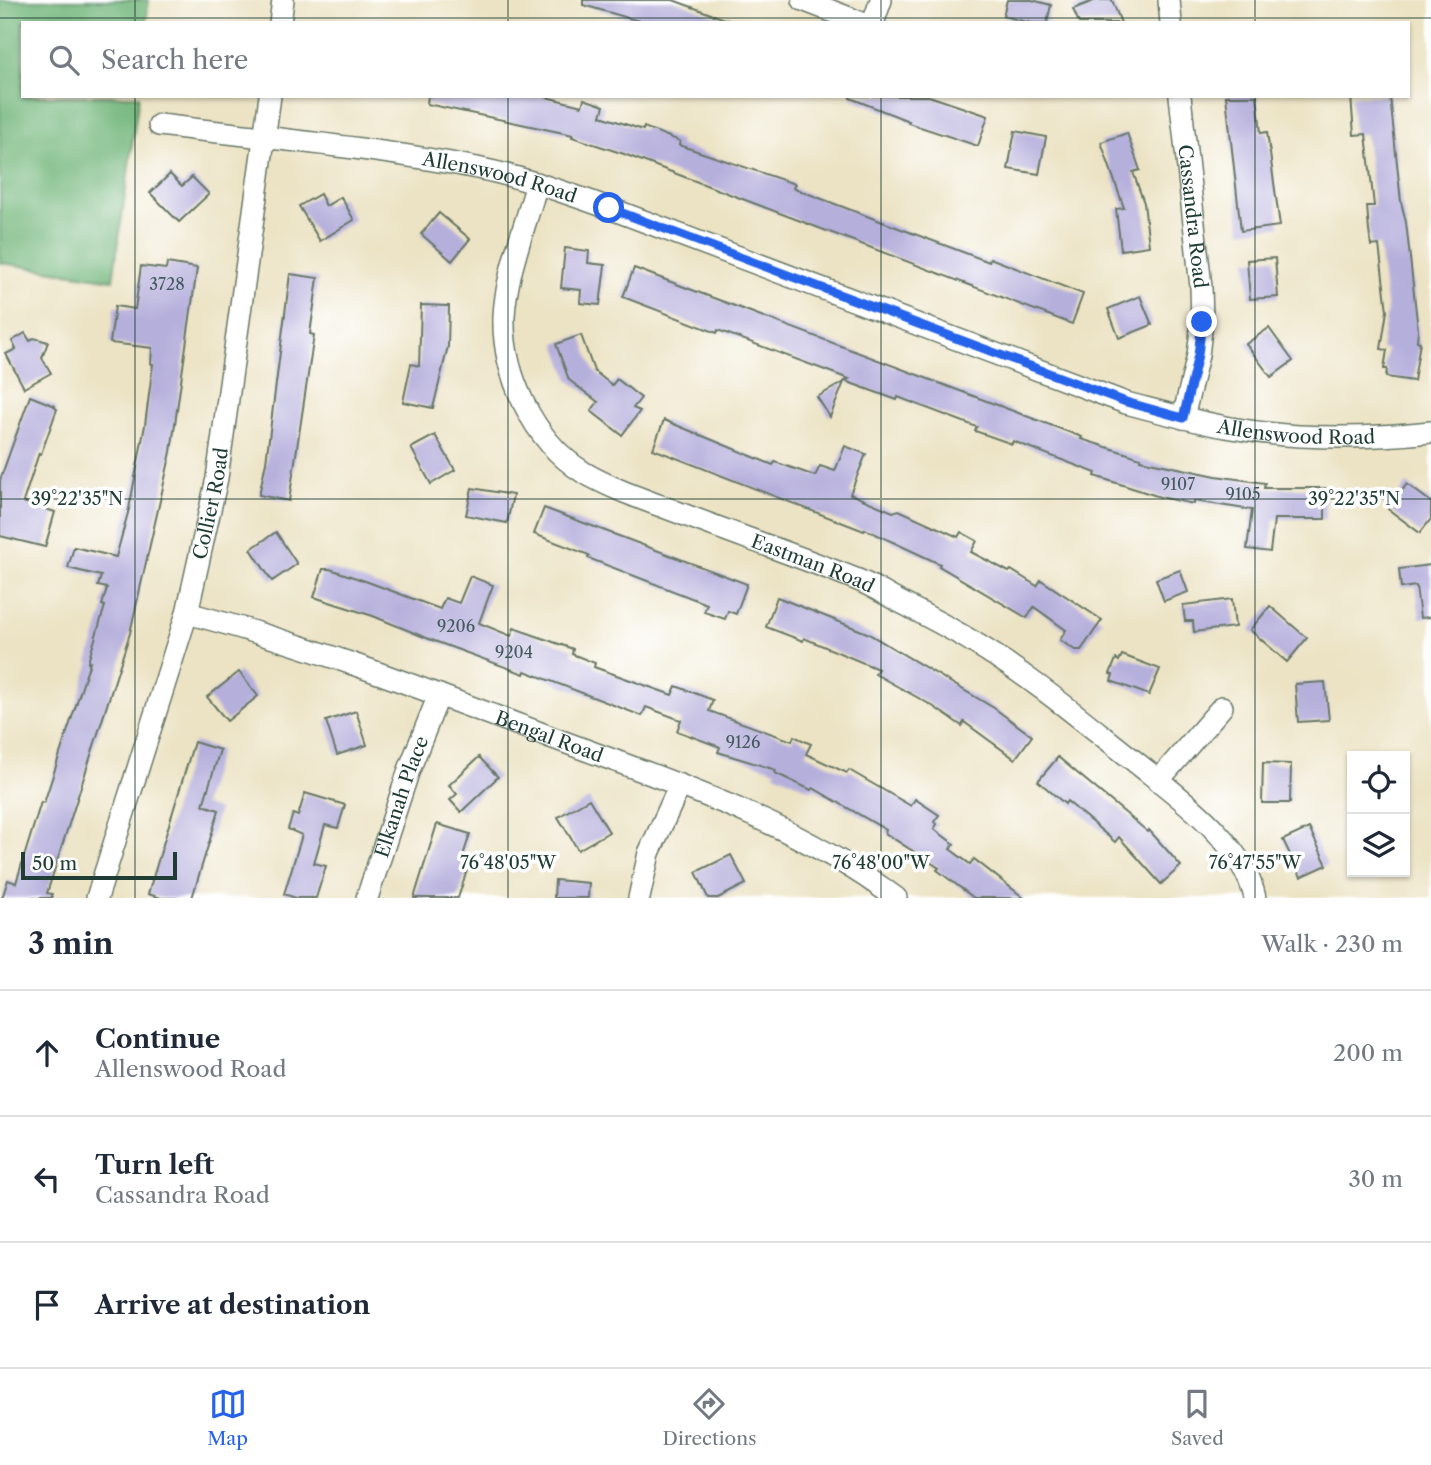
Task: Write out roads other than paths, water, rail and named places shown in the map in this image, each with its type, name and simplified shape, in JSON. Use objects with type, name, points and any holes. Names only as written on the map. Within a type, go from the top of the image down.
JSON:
[{"type":"street","points":[[280,21],[283,0]]},
{"type":"street","points":[[803,0],[857,21]]},
{"type":"street","points":[[874,21],[881,0]]},
{"type":"street","points":[[1168,0],[1171,21]]},
{"type":"street","name":"Collier Road","points":[[97,898],[187,613],[217,478],[270,98]]},
{"type":"street","name":"Cassandra Road","points":[[1180,98],[1202,322],[1198,355],[1183,418]]},
{"type":"street","name":"Allenswood Road","points":[[159,125],[416,158],[478,168],[537,183],[635,217],[1126,402],[1183,418],[1233,429],[1337,438],[1431,432]]},
{"type":"street","name":"Eastman Road","points":[[537,183],[510,281],[504,315],[506,349],[514,382],[553,448],[582,471],[621,491],[860,581],[972,641],[1037,685],[1158,781],[1220,837],[1236,856],[1255,898]]},
{"type":"street","name":"Bengal Road","points":[[187,613],[291,641],[680,785],[786,829],[828,852],[896,898]]},
{"type":"street","name":"Elkanah Place","points":[[367,898],[409,770],[439,695]]},
{"type":"street","points":[[1158,781],[1222,706]]},
{"type":"street","points":[[639,898],[649,853],[680,785]]}]
